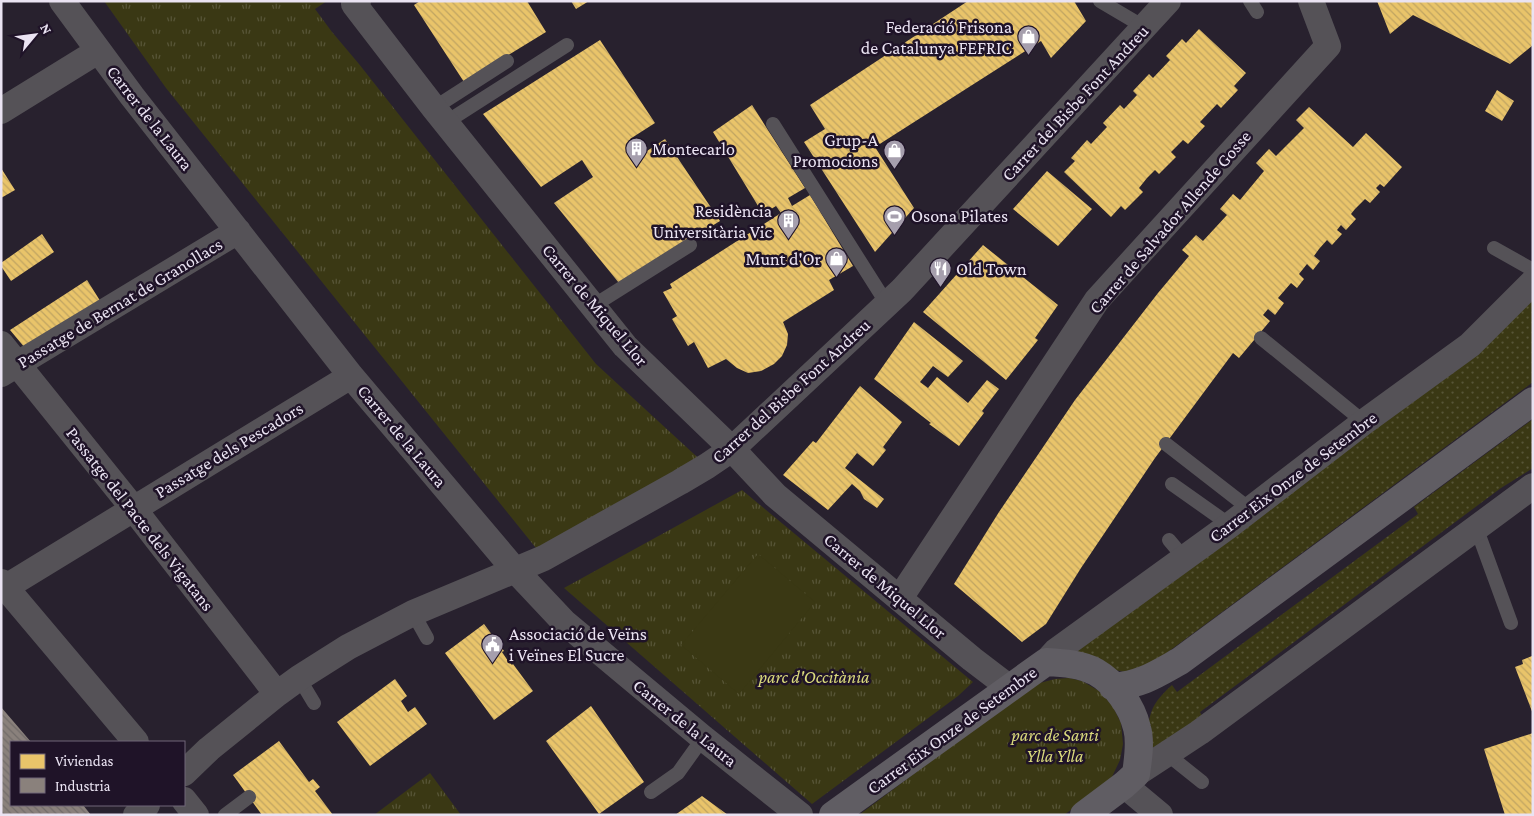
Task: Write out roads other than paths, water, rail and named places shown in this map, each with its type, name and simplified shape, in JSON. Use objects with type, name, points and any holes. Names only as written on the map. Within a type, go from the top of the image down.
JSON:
[{"type":"street","name":"Carrer de la Laura","points":[[62,1],[98,51],[351,376],[514,569],[564,622],[703,738],[800,815]]},
{"type":"street","name":"Carrer del Bisbe Font Andreu","points":[[185,772],[277,694],[348,647],[413,613],[544,558],[708,466],[732,449],[909,283],[1168,1]]},
{"type":"street","name":"Carrer de Salvador Allende Gosse","points":[[900,598],[1097,300],[1328,46],[1311,1]]},
{"type":"street","name":"Carrer de Miquel Llor","points":[[356,3],[440,116],[625,346],[732,449],[775,495],[972,659],[1010,688]]},
{"type":"street","points":[[1,111],[98,51]]},
{"type":"street","name":"Passatge de Bernat de Granollacs","points":[[9,369],[238,231]]},
{"type":"street","name":"Carrer Eix Onze de Setembre","points":[[833,815],[1046,662],[1056,651],[1177,550],[1230,525],[1364,422],[1470,345],[1533,282]]},
{"type":"street","name":"Passatge del Pacte dels Vigatans","points":[[1,344],[9,369],[133,508],[277,694]]},
{"type":"street","name":"Passatge dels Pescadors","points":[[3,585],[351,376]]},
{"type":"street","name":"Carrer Eix Onze de Setembre","points":[[1130,780],[1138,750],[1140,710],[1145,699],[1180,662],[1533,401]]},
{"type":"street","points":[[1084,815],[1130,780],[1208,726],[1533,486]]},
{"type":"street","points":[[3,585],[135,741]]},
{"type":"street","name":"Carrer Eix Onze de Setembre","points":[[1046,662],[1070,664],[1095,672],[1113,687],[1123,699],[1132,713],[1138,729]]},
{"type":"street","name":"Carrer Eix Onze de Setembre","points":[[1113,687],[1144,681],[1180,662]]},
{"type":"street","points":[[1130,780],[1160,815]]},
{"type":"street","points":[[185,801],[196,815]]},
{"type":"street","points":[[136,815],[146,806]]},
{"type":"lane","points":[[1100,1],[1144,27]]},
{"type":"lane","points":[[440,116],[567,45]]},
{"type":"lane","points":[[440,116],[507,61]]},
{"type":"lane","points":[[773,124],[887,304]]},
{"type":"lane","points":[[593,306],[690,245]]},
{"type":"lane","points":[[1494,248],[1533,270]]},
{"type":"lane","points":[[1261,338],[1364,422]]},
{"type":"lane","points":[[1166,444],[1251,510]]},
{"type":"lane","points":[[1172,484],[1230,525]]},
{"type":"lane","points":[[1476,527],[1511,623]]},
{"type":"lane","points":[[413,613],[427,638]]},
{"type":"lane","points":[[299,678],[314,703]]},
{"type":"lane","points":[[651,792],[678,773],[703,738]]},
{"type":"lane","points":[[1167,754],[1202,782]]},
{"type":"lane","points":[[226,815],[249,797]]},
{"type":"place","name":"Federació Frisona de Catalunya FEFRIC","points":[[1028,56]]},
{"type":"place","name":"Montecarlo","points":[[636,168]]},
{"type":"place","name":"Grup-A Promocions","points":[[894,169]]},
{"type":"place","name":"Osona Pilates","points":[[895,235]]},
{"type":"place","name":"Residència Universitària Vic","points":[[788,240]]},
{"type":"place","name":"Munt d'Or","points":[[837,278]]},
{"type":"place","name":"Old Town","points":[[940,288]]},
{"type":"place","name":"Associació de Veïns i Veïnes El Sucre","points":[[493,663]]},
{"type":"park label","name":"parc d'Occitània","points":[[814,677]]},
{"type":"park label","name":"parc de Santi Ylla Ylla","points":[[1055,745]]}]
